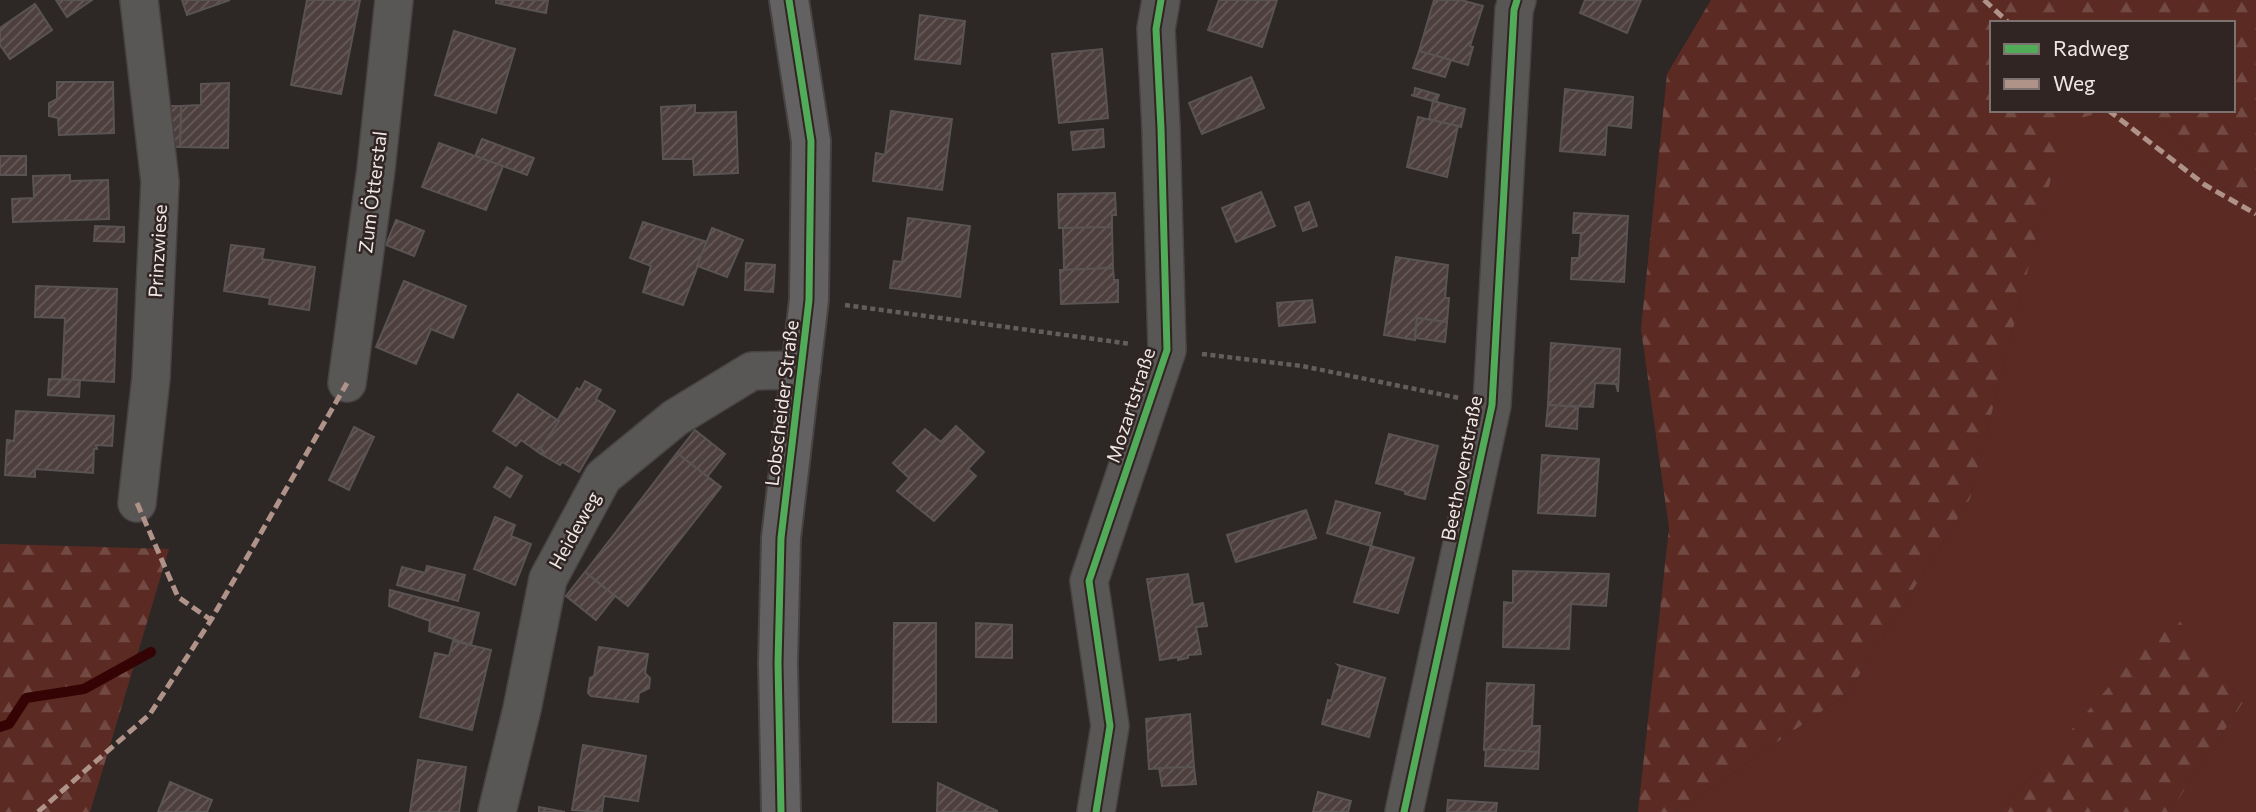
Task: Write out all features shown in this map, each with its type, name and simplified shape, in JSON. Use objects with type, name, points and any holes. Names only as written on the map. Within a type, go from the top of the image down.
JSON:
[{"type":"street","name":"Prinzwiese","points":[[137,503],[151,377],[160,182],[139,0]]},
{"type":"street","name":"Zum Ötterstal","points":[[347,383],[376,169],[394,0]]},
{"type":"street","name":"Lobscheider Straße","points":[[781,812],[778,663],[781,538],[809,300],[811,141],[789,0]]},
{"type":"street","name":"Mozartstraße","points":[[1097,812],[1110,726],[1089,581],[1167,350],[1156,29],[1161,0]]},
{"type":"street","name":"Beethovenstraße","points":[[1404,812],[1492,405],[1514,10],[1517,0]]},
{"type":"street","name":"Heideweg","points":[[497,812],[522,709],[548,579],[603,477],[675,418],[752,371],[802,370]]},
{"type":"path","points":[[809,300],[1106,340]]},
{"type":"path","points":[[1167,350],[1301,366],[1492,405]]},
{"type":"green space","points":[[1711,0],[2256,0],[2256,204],[2223,187],[2152,112],[2235,112],[2235,21],[1990,21],[1990,112],[2101,112],[2065,123],[1970,499],[1848,693],[1676,812],[1638,812],[1669,528],[1641,329],[1667,74]]},
{"type":"green space","points":[[2101,112],[2152,112],[2223,187],[2256,204],[2256,812],[2170,812],[2244,701],[2173,614],[2000,812],[1676,812],[1848,693],[1970,499],[2065,122]]},
{"type":"green space","points":[[0,544],[169,549],[90,812],[0,812]]},
{"type":"green space","points":[[2173,613],[2244,701],[2170,812],[2000,812]]},
{"type":"building","points":[[56,0],[92,0],[67,17]]},
{"type":"building","points":[[182,0],[230,0],[187,15]]},
{"type":"building","points":[[307,0],[360,0],[341,94],[291,85]]},
{"type":"building","points":[[496,0],[548,0],[546,13],[496,3]]},
{"type":"building","points":[[1219,0],[1277,0],[1262,47],[1208,30]]},
{"type":"building","points":[[1434,0],[1461,0],[1483,6],[1470,46],[1473,47],[1468,65],[1419,51]]},
{"type":"building","points":[[1585,0],[1641,0],[1627,33],[1580,13]]},
{"type":"building","points":[[35,4],[52,30],[10,59],[0,45],[0,28]]},
{"type":"building","points":[[920,15],[965,21],[960,64],[915,59]]},
{"type":"building","points":[[454,31],[515,49],[496,113],[435,95]]},
{"type":"building","points":[[1102,49],[1108,118],[1059,123],[1052,54]]},
{"type":"building","points":[[1419,51],[1451,60],[1445,77],[1413,68]]},
{"type":"building","points":[[1251,77],[1264,108],[1202,134],[1189,103]]},
{"type":"building","points":[[57,82],[113,82],[114,133],[59,135],[58,118],[49,116],[49,103],[57,99]]},
{"type":"building","points":[[229,83],[228,148],[180,147],[181,106],[201,105],[201,84]]},
{"type":"building","points":[[1415,88],[1439,95],[1436,102],[1411,95],[1414,95]]},
{"type":"building","points":[[1565,89],[1633,97],[1631,128],[1607,125],[1605,155],[1560,151]]},
{"type":"building","points":[[1433,101],[1465,109],[1461,127],[1429,119]]},
{"type":"building","points":[[695,105],[695,113],[736,112],[738,173],[694,175],[693,159],[663,159],[661,107]]},
{"type":"building","points":[[160,106],[181,106],[180,147],[159,147]]},
{"type":"building","points":[[891,111],[952,119],[942,190],[873,181],[876,153],[885,155]]},
{"type":"building","points":[[1418,117],[1458,126],[1447,177],[1407,167]]},
{"type":"building","points":[[1103,129],[1104,147],[1073,150],[1071,132]]},
{"type":"building","points":[[482,139],[534,158],[527,175],[475,156]]},
{"type":"building","points":[[439,143],[503,166],[486,210],[422,187]]},
{"type":"building","points":[[0,156],[26,156],[26,175],[0,175]]},
{"type":"building","points":[[70,175],[70,181],[108,180],[109,219],[13,222],[12,199],[34,198],[33,176]]},
{"type":"building","points":[[1261,192],[1275,226],[1236,242],[1222,208]]},
{"type":"building","points":[[1115,193],[1116,215],[1112,215],[1112,227],[1059,228],[1058,194]]},
{"type":"building","points":[[1309,202],[1317,226],[1303,231],[1295,207]]},
{"type":"building","points":[[1574,213],[1628,216],[1624,282],[1571,279],[1572,258],[1579,258],[1581,233],[1573,233]]},
{"type":"building","points":[[908,218],[970,226],[960,297],[890,288],[894,261],[902,262]]},
{"type":"building","points":[[396,220],[424,231],[414,256],[386,245]]},
{"type":"building","points":[[643,222],[707,242],[683,305],[643,292],[651,266],[630,258]]},
{"type":"building","points":[[95,226],[124,227],[124,242],[94,241]]},
{"type":"building","points":[[1112,227],[1113,268],[1064,270],[1063,228]]},
{"type":"building","points":[[712,228],[743,240],[727,277],[697,266]]},
{"type":"building","points":[[231,245],[264,249],[262,259],[315,267],[309,310],[269,304],[270,298],[224,291]]},
{"type":"building","points":[[1396,257],[1448,265],[1445,298],[1449,298],[1447,322],[1417,318],[1415,340],[1384,335]]},
{"type":"building","points":[[746,263],[775,265],[773,292],[745,290]]},
{"type":"building","points":[[1113,268],[1114,280],[1118,280],[1118,302],[1061,304],[1060,270]]},
{"type":"building","points":[[404,281],[466,306],[453,338],[431,329],[416,364],[376,347]]},
{"type":"building","points":[[36,286],[117,289],[114,382],[62,379],[65,318],[35,317]]},
{"type":"building","points":[[1312,300],[1315,322],[1279,326],[1277,303]]},
{"type":"building","points":[[1417,318],[1447,322],[1445,342],[1415,338]]},
{"type":"building","points":[[1551,343],[1620,349],[1618,392],[1616,384],[1595,383],[1593,407],[1548,405]]},
{"type":"building","points":[[49,379],[80,380],[79,397],[48,395]]},
{"type":"building","points":[[585,381],[601,390],[596,399],[615,411],[579,472],[541,454],[543,451],[540,449],[577,388],[580,390]]},
{"type":"building","points":[[518,394],[559,421],[540,449],[543,451],[541,454],[521,440],[516,446],[493,431]]},
{"type":"building","points":[[1548,405],[1578,407],[1577,429],[1546,426]]},
{"type":"building","points":[[16,411],[114,416],[112,446],[96,445],[93,473],[35,469],[35,477],[5,475],[7,440],[14,441]]},
{"type":"building","points":[[956,426],[984,452],[968,469],[976,476],[934,521],[897,491],[909,478],[893,463],[925,429],[941,442]]},
{"type":"building","points":[[354,427],[374,437],[349,490],[329,480]]},
{"type":"building","points":[[695,430],[725,454],[707,477],[677,453]]},
{"type":"building","points":[[1389,434],[1438,446],[1425,499],[1376,483]]},
{"type":"building","points":[[677,453],[721,487],[628,606],[585,572]]},
{"type":"building","points":[[1542,455],[1599,459],[1595,516],[1538,513]]},
{"type":"building","points":[[507,467],[522,476],[510,497],[494,487]]},
{"type":"building","points":[[1336,501],[1380,513],[1371,546],[1327,533]]},
{"type":"building","points":[[1306,510],[1316,538],[1236,562],[1227,535]]},
{"type":"building","points":[[495,517],[515,525],[511,536],[531,544],[515,585],[474,569]]},
{"type":"building","points":[[1371,546],[1414,558],[1398,613],[1354,602]]},
{"type":"building","points":[[427,566],[465,575],[458,601],[397,585],[402,567],[425,573]]},
{"type":"building","points":[[1513,571],[1609,574],[1606,606],[1571,604],[1569,649],[1503,647],[1504,602],[1513,603]]},
{"type":"building","points":[[585,572],[615,596],[596,620],[566,596]]},
{"type":"building","points":[[1188,574],[1193,605],[1203,603],[1207,626],[1196,627],[1201,654],[1188,655],[1188,658],[1178,660],[1178,657],[1160,660],[1147,579]]},
{"type":"building","points":[[390,590],[479,613],[471,645],[429,631],[430,621],[389,606]]},
{"type":"building","points":[[894,623],[936,623],[936,722],[893,722]]},
{"type":"building","points":[[976,623],[1012,625],[1012,658],[976,657]]},
{"type":"building","points":[[453,641],[491,650],[472,730],[420,717],[435,653],[449,656]]},
{"type":"building","points":[[599,647],[648,654],[645,673],[650,678],[649,688],[639,693],[638,702],[591,696],[588,693]]},
{"type":"building","points":[[1338,665],[1385,678],[1369,737],[1322,724],[1328,700],[1331,701],[1340,667]]},
{"type":"building","points":[[1487,683],[1534,685],[1532,726],[1540,726],[1539,752],[1484,750]]},
{"type":"building","points":[[1190,714],[1194,767],[1149,769],[1146,719]]},
{"type":"building","points":[[583,745],[646,756],[638,801],[604,796],[602,812],[572,810]]},
{"type":"building","points":[[1486,749],[1539,752],[1538,769],[1485,766]]},
{"type":"building","points":[[418,760],[466,767],[459,812],[410,812]]},
{"type":"building","points":[[1194,767],[1196,784],[1162,786],[1159,768]]},
{"type":"building","points":[[170,782],[212,800],[207,812],[158,812]]},
{"type":"building","points":[[938,783],[997,811],[997,812],[937,812]]},
{"type":"building","points":[[1318,792],[1351,801],[1348,812],[1313,812]]},
{"type":"building","points":[[1448,800],[1497,803],[1496,812],[1447,812]]},
{"type":"building","points":[[539,807],[565,812],[539,812]]},
{"type":"waterway","points":[[0,727],[9,724],[26,698],[84,689],[151,652]]},
{"type":"marked path","points":[[1984,0],[2007,21]]},
{"type":"marked path","points":[[2111,112],[2205,185],[2256,214]]},
{"type":"marked path","points":[[38,812],[150,714],[211,620],[347,383]]},
{"type":"marked path","points":[[137,503],[178,597],[211,620]]},
{"type":"cycle path","points":[[781,812],[778,663],[781,538],[809,300],[811,141],[789,0]]},
{"type":"cycle path","points":[[1096,812],[1110,726],[1089,581],[1167,350],[1156,29],[1161,0]]},
{"type":"cycle path","points":[[1404,812],[1492,405],[1514,10],[1517,0]]}]
